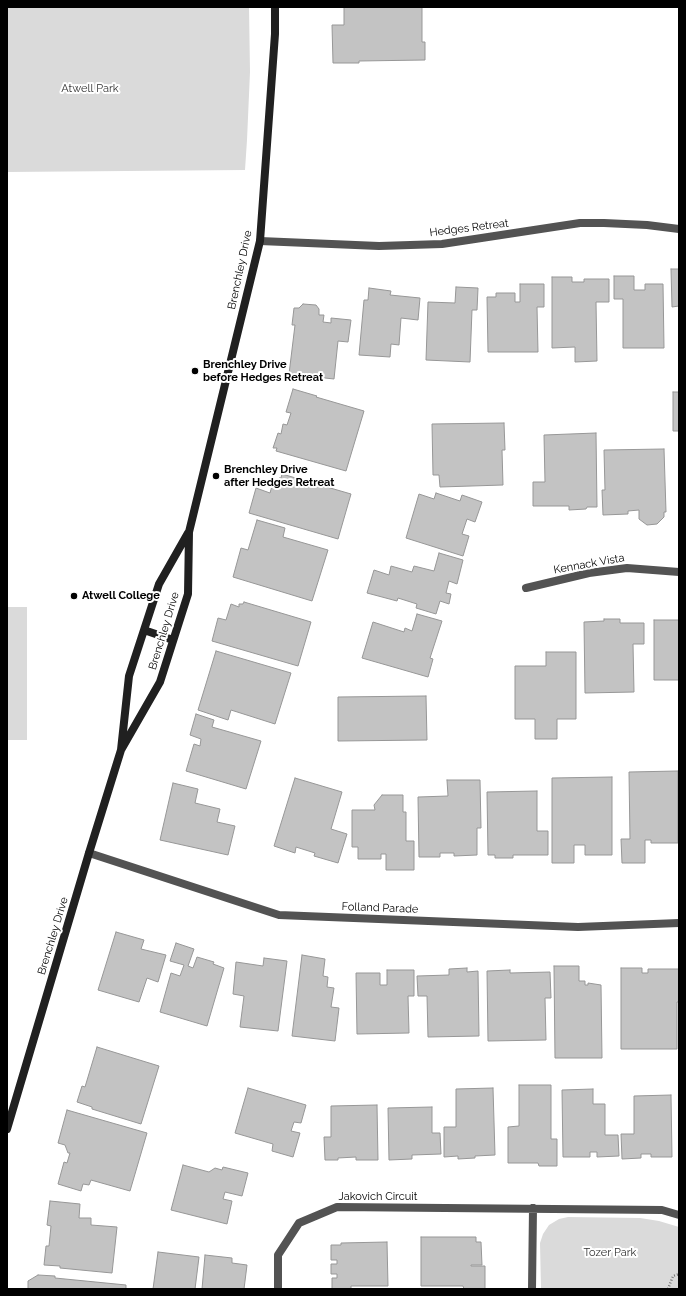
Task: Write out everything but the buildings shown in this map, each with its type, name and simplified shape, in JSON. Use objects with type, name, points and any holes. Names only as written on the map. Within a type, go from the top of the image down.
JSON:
[{"type":"street","name":"Brenchley Drive","points":[[121,750],[160,682],[188,594],[189,532],[260,241],[275,34],[275,7]]},
{"type":"street","name":"Hedges Retreat","points":[[260,241],[379,246],[442,244],[580,223],[647,225],[679,229]]},
{"type":"street","name":"Brenchley Drive","points":[[7,1129],[121,750],[129,676],[159,584],[189,532]]},
{"type":"street","name":"Kennack Vista","points":[[526,588],[589,573],[627,568],[679,572]]},
{"type":"street","points":[[144,630],[173,640]]},
{"type":"street","name":"Folland Parade","points":[[89,854],[279,914],[578,927],[679,923]]},
{"type":"street","name":"Jakovich Circuit","points":[[278,1289],[278,1255],[299,1223],[336,1207],[662,1210],[679,1214]]},
{"type":"street","points":[[532,1289],[533,1208]]},
{"type":"path","points":[[668,1289],[673,1276],[679,1274]]},
{"type":"green space","name":"Atwell Park","points":[[7,7],[249,7],[250,72],[245,170],[7,172]]},
{"type":"green space","points":[[7,607],[27,607],[27,740],[7,740]]},
{"type":"green space","name":"Tozer Park","points":[[568,1217],[640,1218],[659,1221],[679,1227],[679,1289],[541,1289],[540,1243],[543,1234],[549,1225],[559,1219]]},
{"type":"place","name":"Brenchley Drive before Hedges Retreat","points":[[195,371]]},
{"type":"place","name":"Brenchley Drive after Hedges Retreat","points":[[216,476]]},
{"type":"place","name":"Atwell College","points":[[74,596]]}]
